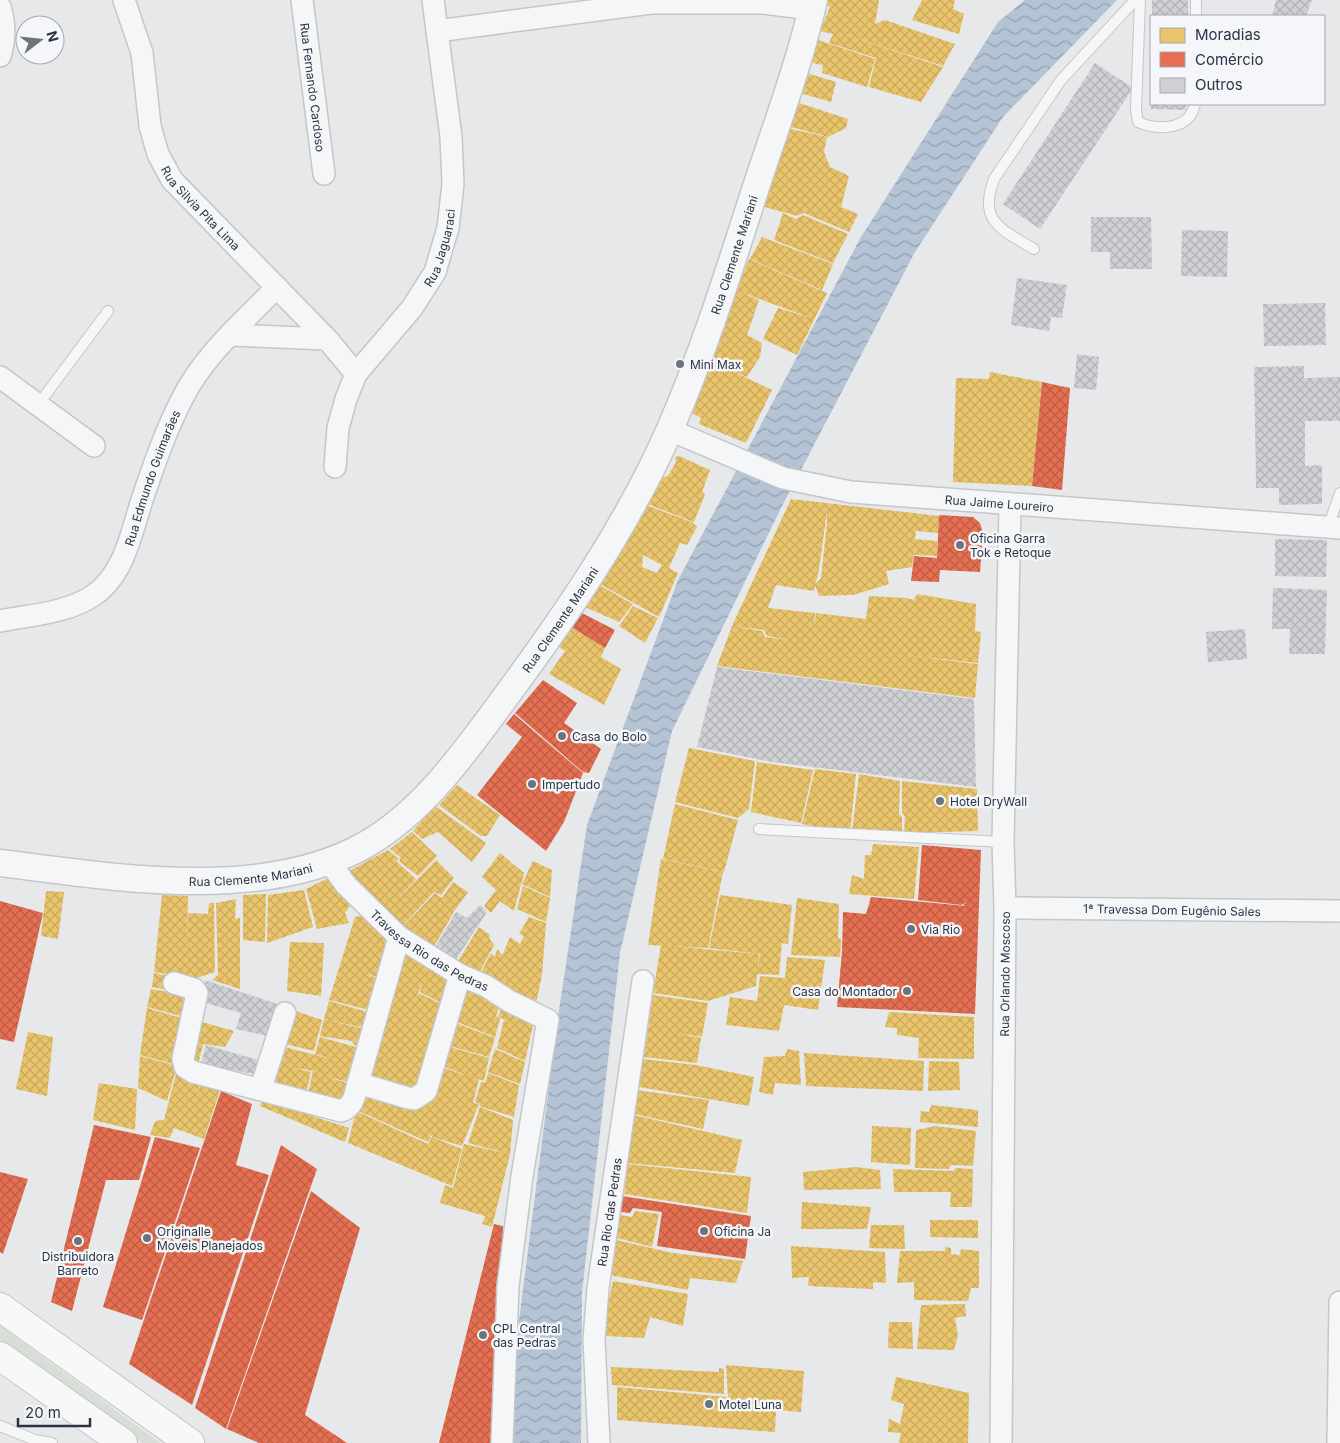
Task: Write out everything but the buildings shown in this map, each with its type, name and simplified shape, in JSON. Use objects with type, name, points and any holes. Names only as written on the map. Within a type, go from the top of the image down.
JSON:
[{"type":"main road","points":[[0,1307],[190,1443]]},
{"type":"main road","points":[[0,1356],[123,1443]]},
{"type":"street","name":"Rua Silvia Pita Lima","points":[[124,0],[142,53],[150,126],[158,154],[167,172],[172,180],[327,339],[356,374]]},
{"type":"street","name":"Rua Fernando Cardoso","points":[[302,0],[324,174]]},
{"type":"street","name":"Rua Jaguaraci","points":[[335,468],[338,428],[346,398],[356,374],[412,308],[435,272],[448,228],[453,184],[451,137],[433,0]]},
{"type":"street","points":[[437,31],[651,3],[813,5]]},
{"type":"street","name":"Rua Clemente Mariani","points":[[0,863],[80,873],[226,881],[270,877],[328,860],[364,845],[398,822],[429,794],[486,723],[583,586],[632,504],[670,430],[719,300],[813,5]]},
{"type":"street","points":[[0,7],[4,20],[3,46],[0,56]]},
{"type":"street","name":"Rua Edmundo Guimarães","points":[[0,621],[68,607],[95,594],[116,572],[133,532],[163,439],[182,397],[231,334],[278,287]]},
{"type":"street","points":[[231,334],[327,339]]},
{"type":"street","points":[[0,377],[94,446]]},
{"type":"street","name":"Rua Jaime Loureiro","points":[[670,430],[783,478],[851,492],[1334,528]]},
{"type":"street","name":"Rua Orlando Moscoso","points":[[1001,1443],[1005,908],[1003,842],[1010,505]]},
{"type":"street","name":"Travessa Rio das Pedras","points":[[328,860],[346,885],[399,937],[460,974],[548,1020],[522,1176],[508,1286],[502,1443]]},
{"type":"street","name":"1ª Travessa Dom Eugênio Sales","points":[[1005,908],[1340,911]]},
{"type":"street","points":[[174,983],[194,989],[197,993],[183,1059],[185,1067],[193,1072],[261,1088],[341,1111],[349,1108],[353,1102],[399,937]]},
{"type":"street","points":[[358,1082],[414,1099],[426,1091],[460,974]]},
{"type":"street","name":"Rua Rio das Pedras","points":[[599,1443],[594,1340],[598,1288],[605,1225],[643,981]]},
{"type":"street","points":[[261,1088],[285,1012]]},
{"type":"street","points":[[1338,1443],[1340,1302]]},
{"type":"lane","points":[[1034,249],[1001,229],[992,220],[988,207],[989,193],[994,179],[1061,80],[1135,0]]},
{"type":"lane","points":[[1140,0],[1136,110],[1138,122],[1146,126],[1177,126],[1186,123],[1192,115],[1195,105]]},
{"type":"lane","points":[[1196,0],[1196,15]]},
{"type":"lane","points":[[38,405],[108,311]]},
{"type":"lane","points":[[1334,528],[1340,493]]},
{"type":"lane","points":[[759,830],[1003,842]]},
{"type":"lane","points":[[0,1426],[16,1433],[52,1443]]},
{"type":"lane","points":[[16,1433],[22,1443]]},
{"type":"shaded area","points":[[0,1326],[160,1443],[143,1443],[0,1339]]},
{"type":"water","points":[[1025,0],[1117,0],[1003,117],[915,252],[782,506],[672,731],[620,953],[582,1293],[581,1443],[514,1443],[516,1344],[558,1017],[587,825],[678,580],[861,237],[998,22]]},
{"type":"place","name":"Mini Max","points":[[680,364]]},
{"type":"place","name":"Oficina Garra Tok e Retoque","points":[[960,545]]},
{"type":"place","name":"Casa do Bolo","points":[[562,736]]},
{"type":"place","name":"Impertudo","points":[[532,784]]},
{"type":"place","name":"Hotel DryWall","points":[[940,801]]},
{"type":"place","name":"Via Rio","points":[[911,929]]},
{"type":"place","name":"Casa do Montador","points":[[907,991]]},
{"type":"place","name":"Oficina Ja","points":[[704,1231]]},
{"type":"place","name":"Originalle Moveis Planejados","points":[[147,1238]]},
{"type":"place","name":"Distribuidora Barreto","points":[[78,1241]]},
{"type":"place","name":"CPL Central das Pedras","points":[[483,1335]]},
{"type":"place","name":"Motel Luna","points":[[709,1404]]}]
